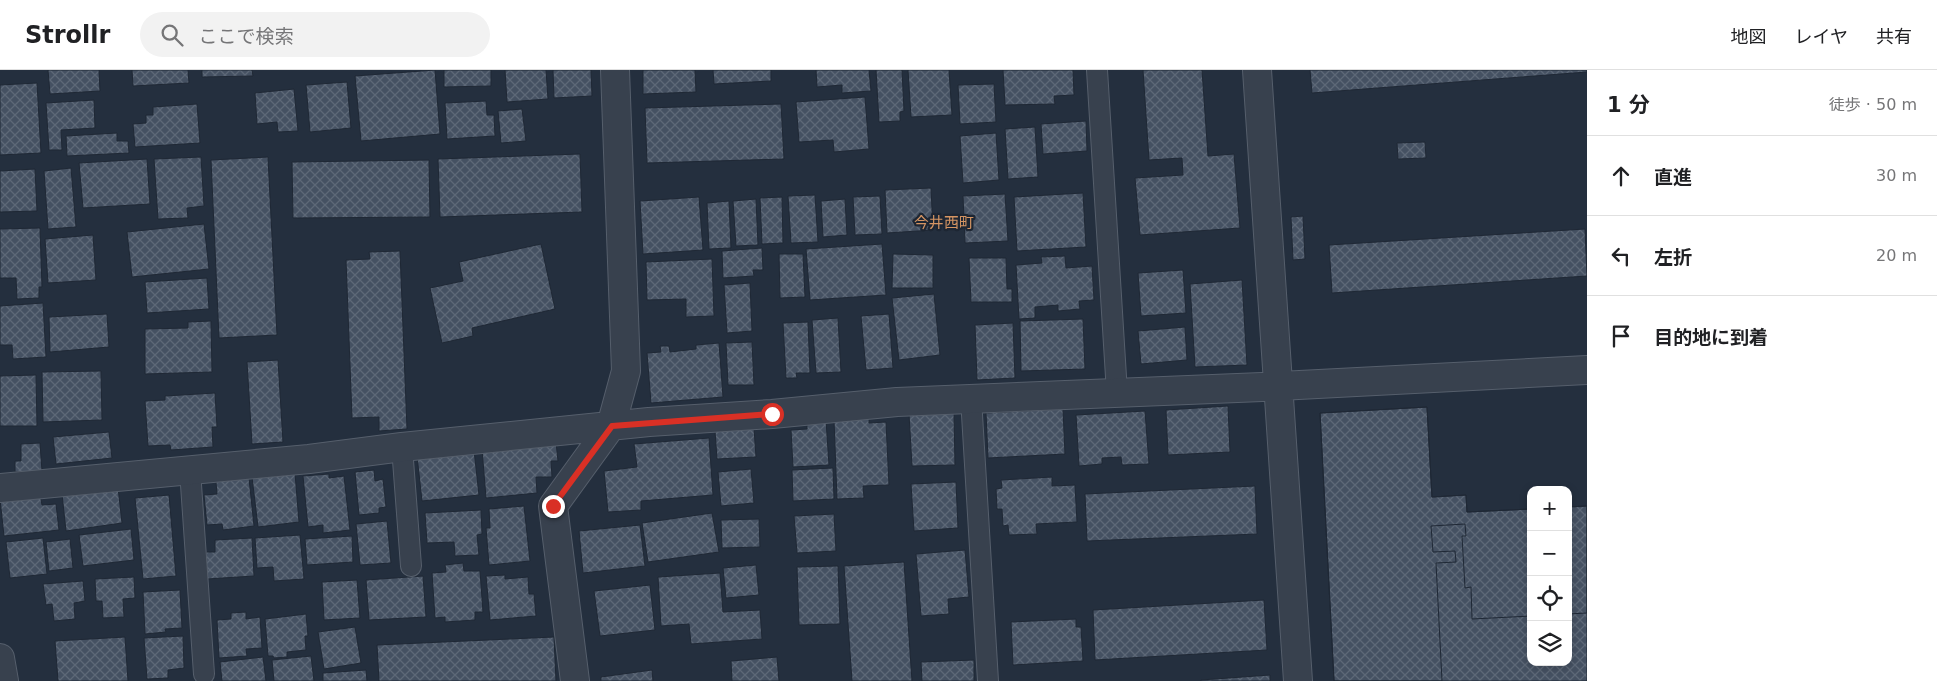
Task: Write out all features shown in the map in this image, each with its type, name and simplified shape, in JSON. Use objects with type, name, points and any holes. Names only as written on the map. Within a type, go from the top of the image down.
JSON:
[{"type":"street","points":[[576,681],[553,506],[612,426],[626,371],[615,70]]},
{"type":"street","points":[[1257,70],[1298,681]]},
{"type":"street","points":[[0,488],[309,459],[402,447],[612,426],[897,402],[1278,386],[1587,370]]},
{"type":"street","points":[[0,658],[4,681]]},
{"type":"lane","points":[[1097,70],[1117,393]]},
{"type":"lane","points":[[971,398],[988,681]]},
{"type":"lane","points":[[402,447],[412,566]]},
{"type":"lane","points":[[190,470],[204,674]]},
{"type":"building","points":[[48,70],[99,70],[100,91],[50,94]]},
{"type":"building","points":[[132,70],[188,70],[189,83],[133,86]]},
{"type":"building","points":[[202,70],[252,70],[253,76],[202,77]]},
{"type":"building","points":[[435,70],[440,134],[361,141],[355,76]]},
{"type":"building","points":[[444,70],[491,70],[491,86],[444,87]]},
{"type":"building","points":[[505,70],[546,70],[548,99],[507,102]]},
{"type":"building","points":[[553,70],[591,70],[592,96],[554,98]]},
{"type":"building","points":[[643,70],[695,70],[696,92],[643,94]]},
{"type":"building","points":[[713,70],[771,70],[771,81],[714,84]]},
{"type":"building","points":[[816,70],[869,70],[871,91],[842,93],[842,85],[817,87]]},
{"type":"building","points":[[876,70],[902,70],[904,111],[900,112],[900,121],[879,122]]},
{"type":"building","points":[[908,70],[949,70],[952,115],[911,117]]},
{"type":"building","points":[[1003,70],[1073,70],[1074,95],[1054,96],[1055,104],[1005,105]]},
{"type":"building","points":[[1143,70],[1202,70],[1208,156],[1234,154],[1240,228],[1140,235],[1135,178],[1183,175],[1182,158],[1149,160]]},
{"type":"building","points":[[1310,70],[1587,70],[1587,72],[1312,93]]},
{"type":"building","points":[[347,82],[351,128],[310,132],[306,85]]},
{"type":"building","points":[[37,83],[41,153],[0,155],[0,85]]},
{"type":"building","points":[[994,84],[996,122],[960,124],[958,85]]},
{"type":"building","points":[[294,89],[298,131],[278,132],[277,122],[257,124],[255,93]]},
{"type":"building","points":[[865,97],[869,149],[834,152],[833,140],[799,142],[796,102]]},
{"type":"building","points":[[94,100],[95,128],[61,130],[62,150],[49,150],[46,103]]},
{"type":"building","points":[[486,101],[487,115],[494,115],[495,136],[447,139],[445,103]]},
{"type":"building","points":[[197,104],[200,143],[135,147],[133,124],[146,123],[146,115],[153,115],[153,107]]},
{"type":"building","points":[[781,104],[784,159],[647,163],[645,108]]},
{"type":"building","points":[[522,109],[526,141],[501,143],[498,111]]},
{"type":"building","points":[[1086,121],[1087,151],[1043,154],[1041,124]]},
{"type":"building","points":[[1035,127],[1038,177],[1008,179],[1005,129]]},
{"type":"building","points":[[117,133],[117,141],[128,141],[129,153],[67,156],[66,136]]},
{"type":"building","points":[[996,133],[999,180],[963,183],[960,136]]},
{"type":"building","points":[[1425,142],[1426,158],[1398,159],[1397,143]]},
{"type":"building","points":[[580,154],[582,212],[440,217],[438,159]]},
{"type":"building","points":[[201,157],[204,206],[187,208],[188,218],[158,219],[154,159]]},
{"type":"building","points":[[268,157],[277,335],[219,338],[211,160]]},
{"type":"building","points":[[147,159],[150,204],[83,208],[79,163]]},
{"type":"building","points":[[429,160],[430,217],[293,218],[292,162]]},
{"type":"building","points":[[71,168],[76,227],[48,229],[44,171]]},
{"type":"building","points":[[35,169],[37,211],[0,212],[0,171]]},
{"type":"building","points":[[931,188],[933,230],[887,233],[885,190]]},
{"type":"building","points":[[1083,193],[1086,247],[1017,251],[1014,197]]},
{"type":"building","points":[[1005,194],[1008,241],[965,243],[963,196]]},
{"type":"building","points":[[815,195],[818,242],[791,243],[788,196]]},
{"type":"building","points":[[880,196],[882,234],[855,235],[853,197]]},
{"type":"building","points":[[699,197],[703,250],[643,254],[640,201]]},
{"type":"building","points":[[782,197],[783,243],[762,244],[760,198]]},
{"type":"building","points":[[756,199],[758,245],[736,246],[733,201]]},
{"type":"building","points":[[845,199],[847,235],[823,237],[821,201]]},
{"type":"building","points":[[729,201],[731,248],[709,249],[707,203]]},
{"type":"building","points":[[1303,216],[1305,259],[1293,260],[1291,217]]},
{"type":"building","points":[[204,224],[209,269],[132,277],[127,232]]},
{"type":"building","points":[[40,228],[42,287],[39,287],[39,298],[17,299],[16,278],[0,278],[0,229]]},
{"type":"building","points":[[1585,229],[1587,276],[1332,293],[1329,245]]},
{"type":"building","points":[[93,235],[96,280],[48,283],[45,239]]},
{"type":"building","points":[[541,244],[555,309],[472,328],[473,336],[442,343],[430,288],[463,281],[459,262]]},
{"type":"building","points":[[882,244],[886,295],[810,300],[806,249]]},
{"type":"building","points":[[762,248],[763,270],[753,270],[754,276],[723,278],[722,251]]},
{"type":"building","points":[[400,251],[407,429],[379,431],[379,417],[352,418],[346,260],[370,259],[369,252]]},
{"type":"building","points":[[779,254],[803,254],[805,297],[780,298]]},
{"type":"building","points":[[893,254],[933,255],[933,288],[892,288]]},
{"type":"building","points":[[1065,256],[1066,268],[1092,266],[1094,300],[1079,301],[1080,309],[1058,311],[1058,305],[1035,307],[1035,318],[1019,319],[1016,265],[1042,263],[1041,257]]},
{"type":"building","points":[[969,258],[1006,258],[1007,289],[1012,289],[1012,302],[971,302]]},
{"type":"building","points":[[712,259],[714,316],[686,317],[686,299],[647,300],[646,262]]},
{"type":"building","points":[[1183,270],[1186,313],[1141,316],[1138,273]]},
{"type":"building","points":[[207,278],[209,309],[147,313],[145,282]]},
{"type":"building","points":[[1242,280],[1247,365],[1195,367],[1190,284]]},
{"type":"building","points":[[750,283],[752,331],[727,333],[724,285]]},
{"type":"building","points":[[934,294],[940,355],[899,360],[892,298]]},
{"type":"building","points":[[43,303],[46,357],[13,359],[12,345],[0,345],[0,306]]},
{"type":"building","points":[[107,314],[109,347],[50,352],[49,317]]},
{"type":"building","points":[[889,314],[893,368],[866,370],[861,316]]},
{"type":"building","points":[[838,318],[841,372],[816,373],[812,320]]},
{"type":"building","points":[[1083,319],[1085,369],[1021,371],[1020,321]]},
{"type":"building","points":[[211,321],[212,372],[145,374],[145,329],[188,328],[188,322]]},
{"type":"building","points":[[808,322],[810,373],[796,373],[797,378],[786,378],[783,323]]},
{"type":"building","points":[[1013,323],[1015,378],[977,380],[975,325]]},
{"type":"building","points":[[1185,327],[1187,360],[1141,364],[1138,331]]},
{"type":"building","points":[[752,342],[754,385],[728,385],[726,343]]},
{"type":"building","points":[[719,343],[723,397],[651,403],[647,353],[661,352],[660,346],[669,346],[670,352],[696,349],[696,345]]},
{"type":"building","points":[[278,360],[283,442],[252,444],[247,362]]},
{"type":"building","points":[[101,371],[102,420],[43,422],[42,372]]},
{"type":"building","points":[[36,375],[37,426],[0,426],[0,376]]},
{"type":"building","points":[[215,393],[217,427],[212,427],[213,447],[171,450],[170,445],[148,446],[145,401],[165,400],[165,396]]},
{"type":"building","points":[[1228,406],[1230,452],[1168,455],[1166,410]]},
{"type":"building","points":[[1427,407],[1432,497],[1466,495],[1467,512],[1527,509],[1527,666],[1572,666],[1572,507],[1587,506],[1587,681],[1334,681],[1320,413]]},
{"type":"building","points":[[1427,407],[1432,497],[1466,495],[1467,512],[1527,509],[1527,616],[1472,619],[1471,587],[1465,588],[1462,536],[1466,536],[1465,524],[1431,526],[1433,552],[1455,551],[1456,562],[1436,563],[1442,681],[1334,681],[1320,413]]},
{"type":"building","points":[[1063,409],[1065,454],[988,458],[986,413]]},
{"type":"building","points":[[1145,411],[1149,464],[1122,465],[1121,457],[1102,458],[1102,464],[1079,466],[1076,415]]},
{"type":"building","points":[[954,413],[955,465],[912,466],[909,414]]},
{"type":"building","points":[[869,418],[869,423],[886,422],[889,485],[863,486],[864,498],[837,499],[834,420]]},
{"type":"building","points":[[826,420],[829,465],[793,467],[791,430],[807,429],[807,421]]},
{"type":"building","points":[[754,428],[756,457],[717,459],[715,431]]},
{"type":"building","points":[[109,432],[112,458],[56,464],[53,437]]},
{"type":"building","points":[[709,438],[713,495],[641,501],[641,510],[608,512],[604,471],[637,467],[634,444]]},
{"type":"building","points":[[556,442],[558,461],[551,461],[552,477],[536,477],[537,493],[486,498],[482,449]]},
{"type":"building","points":[[40,443],[42,471],[15,472],[15,461],[21,461],[21,444]]},
{"type":"building","points":[[474,450],[479,495],[422,501],[417,456]]},
{"type":"building","points":[[833,468],[834,499],[793,501],[792,470]]},
{"type":"building","points":[[751,469],[754,503],[721,506],[718,472]]},
{"type":"building","points":[[374,470],[375,481],[383,479],[386,507],[379,508],[379,513],[359,515],[355,472]]},
{"type":"building","points":[[295,473],[299,522],[258,527],[252,477]]},
{"type":"building","points":[[329,474],[329,478],[344,476],[350,530],[323,533],[323,525],[308,527],[303,476]]},
{"type":"building","points":[[1052,477],[1052,486],[1075,485],[1077,522],[1036,524],[1037,534],[1009,535],[1008,525],[1003,526],[1002,509],[997,509],[996,489],[1002,488],[1001,480]]},
{"type":"building","points":[[249,478],[254,526],[223,530],[222,524],[207,525],[204,495],[217,494],[216,482]]},
{"type":"building","points":[[956,482],[958,528],[914,531],[911,484]]},
{"type":"building","points":[[1255,486],[1257,534],[1087,541],[1085,494]]},
{"type":"building","points":[[118,487],[122,523],[66,531],[62,494]]},
{"type":"building","points":[[40,494],[42,505],[56,504],[59,530],[4,536],[0,499]]},
{"type":"building","points":[[169,495],[176,576],[143,579],[135,498]]},
{"type":"building","points":[[524,506],[530,561],[489,565],[486,528],[490,528],[489,509]]},
{"type":"building","points":[[1587,506],[1587,613],[1572,614],[1572,507]]},
{"type":"building","points":[[481,510],[482,534],[477,535],[479,555],[455,556],[454,542],[427,543],[425,513]]},
{"type":"building","points":[[712,513],[719,552],[648,562],[642,523]]},
{"type":"building","points":[[834,514],[836,551],[797,553],[794,516]]},
{"type":"building","points":[[759,519],[760,547],[722,548],[721,520]]},
{"type":"building","points":[[387,521],[391,563],[360,565],[356,524]]},
{"type":"building","points":[[640,525],[645,566],[583,573],[579,531]]},
{"type":"building","points":[[131,529],[134,560],[83,566],[79,535]]},
{"type":"building","points":[[300,535],[304,579],[274,581],[273,567],[257,568],[255,538]]},
{"type":"building","points":[[352,536],[353,562],[307,565],[305,539]]},
{"type":"building","points":[[43,538],[47,574],[10,578],[6,542]]},
{"type":"building","points":[[252,538],[254,576],[207,579],[206,552],[215,552],[215,540]]},
{"type":"building","points":[[70,539],[73,568],[49,571],[46,542]]},
{"type":"building","points":[[965,550],[969,597],[948,599],[949,614],[921,616],[916,554]]},
{"type":"building","points":[[904,562],[912,681],[852,681],[844,566]]},
{"type":"building","points":[[463,563],[464,571],[480,571],[483,612],[475,612],[475,620],[445,622],[445,617],[435,618],[432,573],[446,572],[445,565]]},
{"type":"building","points":[[756,565],[759,595],[726,598],[723,568]]},
{"type":"building","points":[[838,566],[840,624],[799,625],[797,567]]},
{"type":"building","points":[[720,573],[723,612],[760,610],[762,639],[691,644],[689,624],[661,626],[658,577]]},
{"type":"building","points":[[505,575],[505,579],[528,577],[529,594],[534,594],[536,616],[490,620],[486,576]]},
{"type":"building","points":[[423,576],[426,617],[369,620],[366,580]]},
{"type":"building","points":[[134,577],[135,598],[123,599],[124,617],[103,618],[102,601],[96,601],[95,579]]},
{"type":"building","points":[[357,580],[360,618],[324,620],[322,582]]},
{"type":"building","points":[[83,581],[85,601],[74,603],[75,619],[54,621],[52,604],[46,605],[43,584]]},
{"type":"building","points":[[650,585],[655,630],[600,636],[594,591]]},
{"type":"building","points":[[180,590],[182,628],[165,629],[166,632],[145,634],[143,592]]},
{"type":"building","points":[[1264,600],[1267,650],[1095,660],[1093,610]]},
{"type":"building","points":[[246,612],[246,619],[260,617],[262,648],[246,649],[247,656],[219,658],[217,620],[231,619],[231,613]]},
{"type":"building","points":[[306,614],[308,636],[305,636],[306,650],[287,652],[287,657],[274,658],[273,656],[268,656],[265,619]]},
{"type":"building","points":[[1076,619],[1076,627],[1081,627],[1083,661],[1013,665],[1011,622]]},
{"type":"building","points":[[355,627],[361,663],[324,669],[318,632]]},
{"type":"building","points":[[183,636],[184,668],[168,670],[168,678],[147,679],[144,638]]},
{"type":"building","points":[[125,637],[128,681],[58,681],[55,641]]},
{"type":"building","points":[[554,637],[556,681],[379,681],[377,645]]},
{"type":"building","points":[[311,656],[314,681],[274,681],[272,660]]},
{"type":"building","points":[[263,657],[266,681],[222,681],[220,662]]},
{"type":"building","points":[[777,657],[779,681],[732,681],[731,661]]},
{"type":"building","points":[[974,660],[974,681],[922,681],[921,662]]},
{"type":"building","points":[[366,670],[367,681],[323,681],[323,673]]},
{"type":"building","points":[[652,670],[653,681],[601,681],[601,677]]},
{"type":"building","points":[[1270,675],[1270,681],[1201,681],[1201,680]]},
{"type":"district","name":"今井西町","points":[[944,223]]},
{"type":"route","points":[[553,506],[612,426],[772,414]]}]
